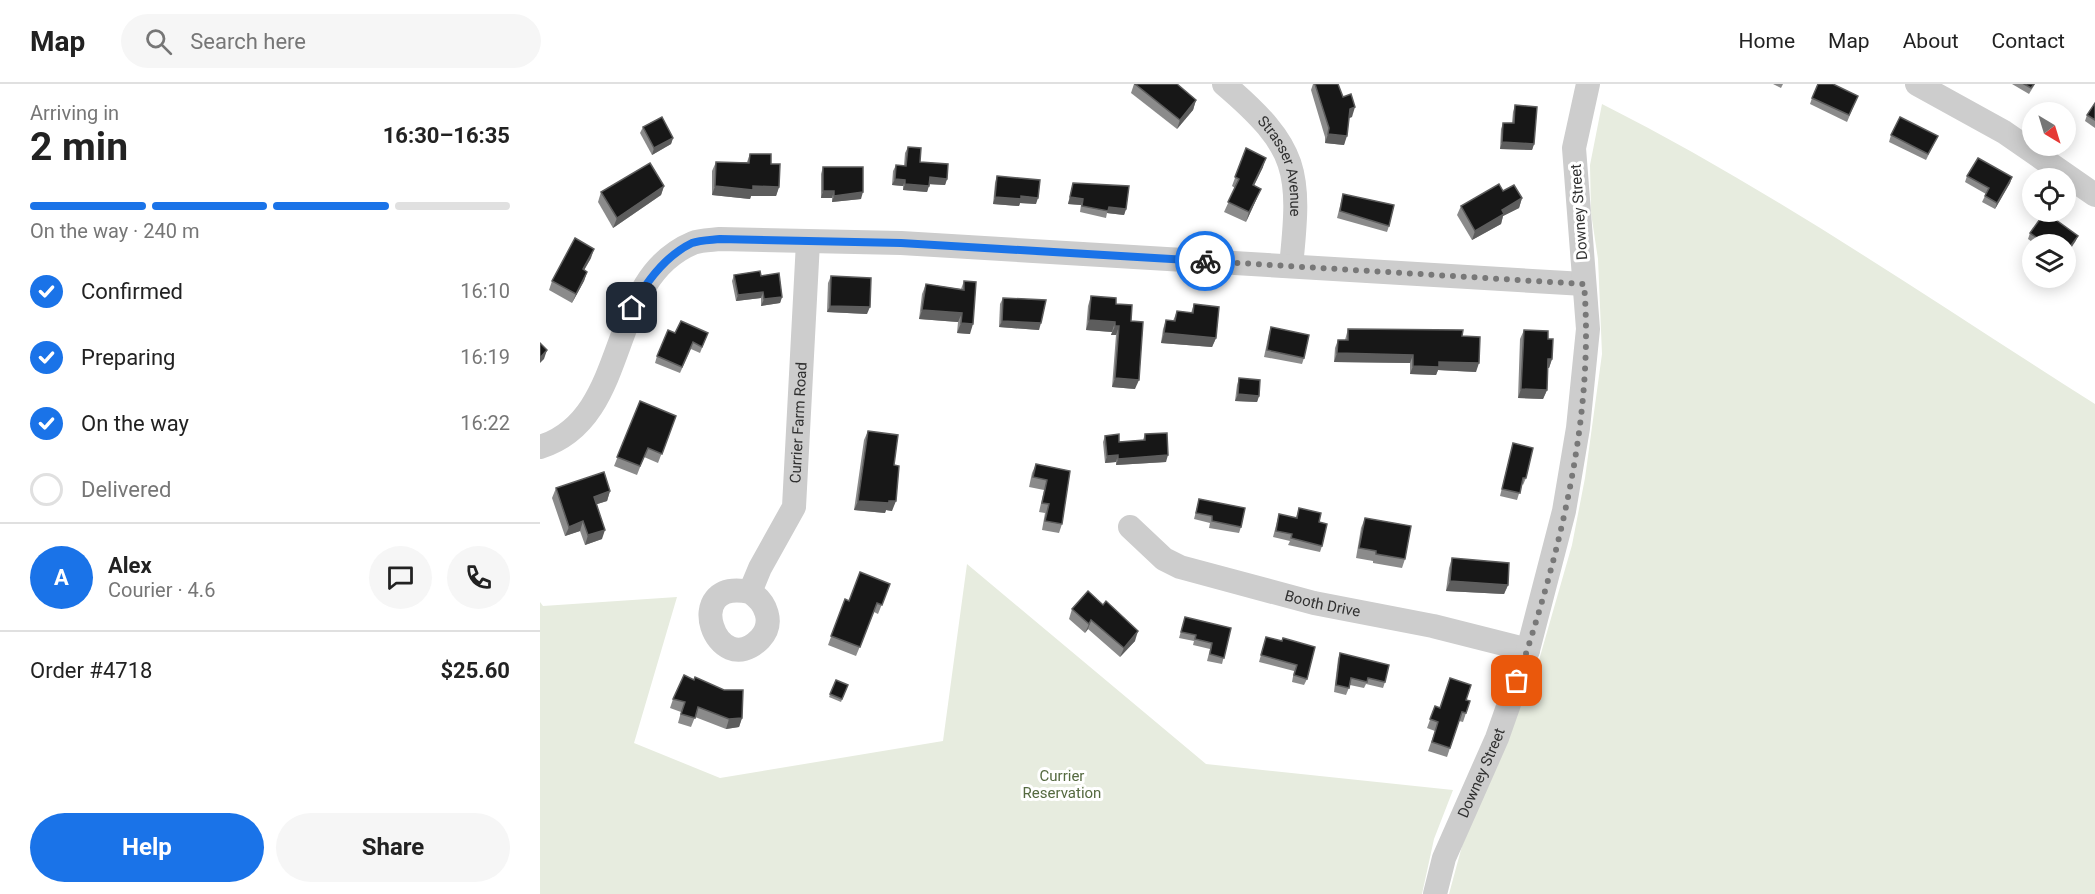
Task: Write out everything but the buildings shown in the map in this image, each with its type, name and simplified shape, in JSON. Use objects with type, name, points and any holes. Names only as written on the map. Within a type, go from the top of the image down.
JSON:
[{"type":"street","name":"Strasser Avenue","points":[[1224,84],[1268,125],[1292,166],[1297,212],[1292,266]]},
{"type":"street","name":"Downey Street","points":[[1435,894],[1443,858],[1497,738],[1528,650],[1564,511],[1578,428],[1588,329],[1574,148],[1588,84]]},
{"type":"street","points":[[1917,84],[2004,132],[2095,195]]},
{"type":"street","points":[[540,447],[556,442],[590,412],[632,308],[642,290],[671,257],[694,242],[720,239],[901,243],[1584,284]]},
{"type":"street","name":"Currier Farm Road","points":[[750,592],[760,568],[794,507],[808,242]]},
{"type":"street","name":"Booth Drive","points":[[1131,527],[1164,559],[1180,567],[1314,603],[1433,626],[1528,650]]},
{"type":"green space","points":[[1602,104],[1729,173],[1791,210],[2095,404],[2095,894],[1449,894],[1462,846],[1537,667],[1572,545],[1585,478],[1602,354],[1598,259],[1591,213],[1590,165]]},
{"type":"green space","name":"Currier Reservation","points":[[967,564],[1206,764],[1453,790],[1434,839],[1422,894],[540,894],[540,602],[543,606],[677,597],[634,743],[720,778],[943,741]]},
{"type":"way so far","points":[[1205,261],[1584,284],[1588,329],[1578,428],[1568,490],[1548,580],[1517,681]]},
{"type":"route","points":[[632,308],[642,290],[671,257],[694,242],[720,239],[901,243],[1205,261]]}]
